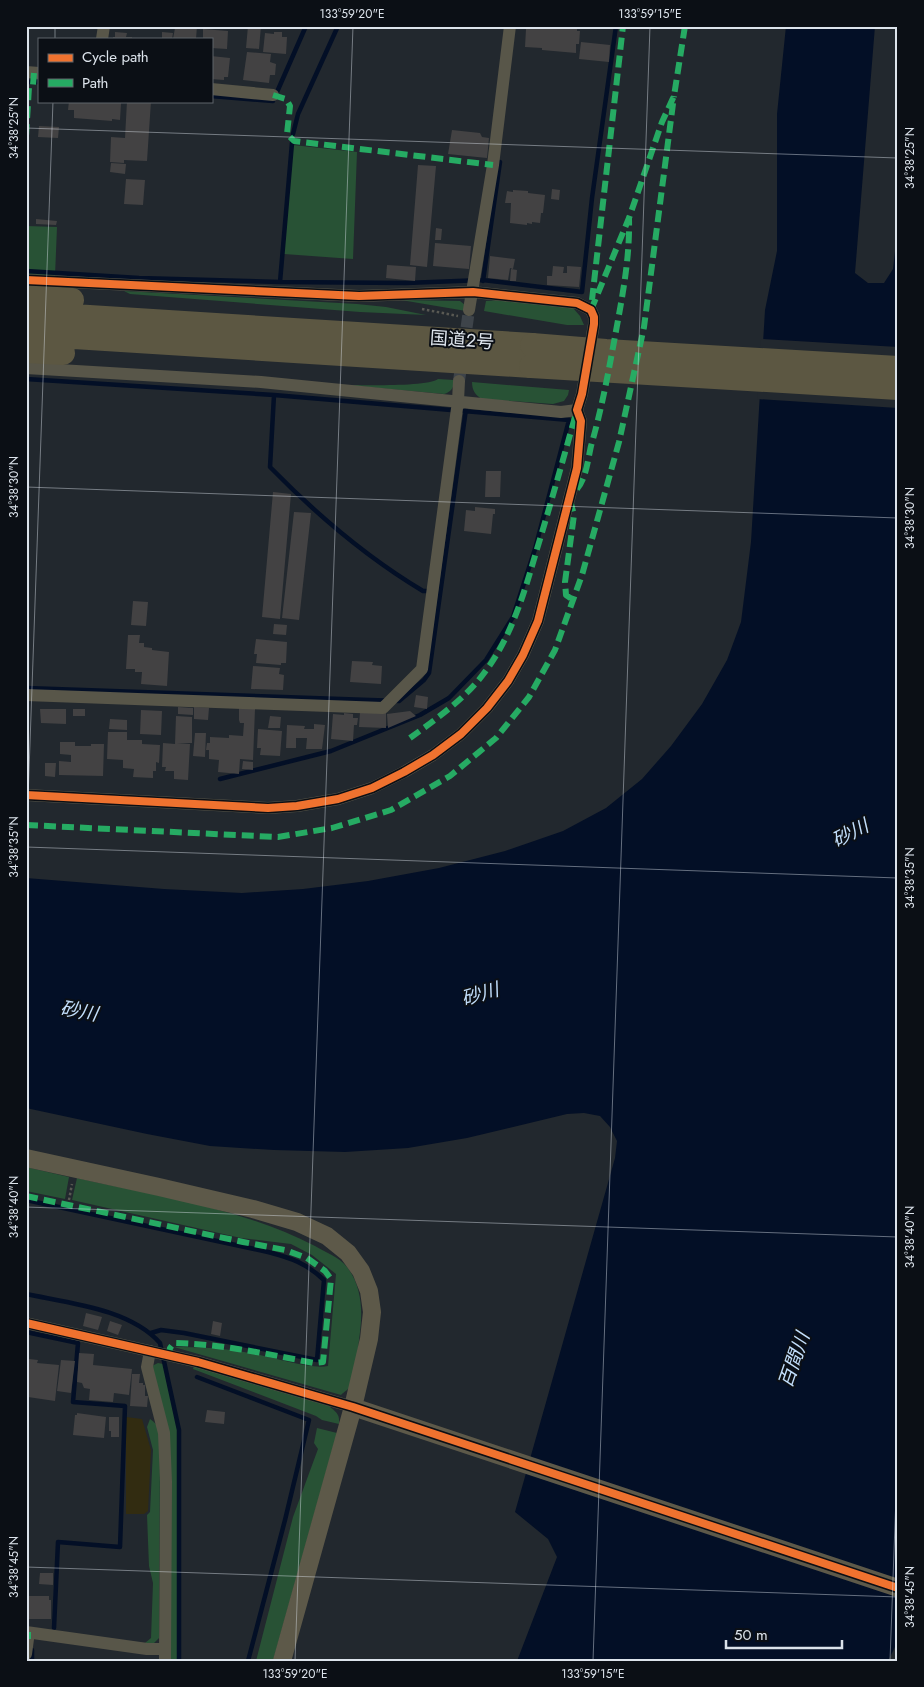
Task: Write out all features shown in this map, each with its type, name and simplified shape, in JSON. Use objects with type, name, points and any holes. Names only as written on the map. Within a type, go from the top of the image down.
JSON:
[{"type":"highway","points":[[26,296],[192,310],[233,326]]},
{"type":"highway","name":"国道2号","points":[[26,313],[233,326],[898,388]]},
{"type":"highway","name":"国道2号","points":[[26,334],[412,358],[606,351],[898,368]]},
{"type":"highway","points":[[26,351],[184,358],[412,358]]},
{"type":"street","points":[[464,313],[474,285],[493,165],[510,26]]},
{"type":"street","points":[[212,89],[273,95]]},
{"type":"street","points":[[26,280],[359,296],[474,285],[577,303],[591,310],[594,317],[582,394],[576,410],[581,421],[577,468],[538,621],[523,655],[508,682],[461,734],[433,755],[372,788],[338,799],[297,806],[268,808],[26,796]]},
{"type":"street","points":[[26,368],[261,382],[561,412],[576,410]]},
{"type":"street","points":[[26,695],[383,708],[422,669],[458,401],[459,381]]},
{"type":"street","points":[[26,1158],[159,1186],[298,1222],[327,1236],[348,1253],[361,1271],[369,1291],[372,1312],[369,1339],[353,1407],[282,1661]]},
{"type":"street","points":[[26,1323],[198,1362],[353,1407],[898,1588]]},
{"type":"street","points":[[26,1654],[27,1636],[148,1649],[165,1655],[166,1482],[164,1433],[147,1367],[157,1353]]},
{"type":"path","points":[[422,309],[464,313]]},
{"type":"path","points":[[68,1205],[72,1186]]},
{"type":"green space","points":[[293,145],[357,152],[353,259],[284,254]]},
{"type":"green space","points":[[26,226],[57,227],[55,276],[26,274]]},
{"type":"green space","points":[[124,291],[357,304],[386,307],[426,315],[360,312],[130,294]]},
{"type":"green space","points":[[401,300],[460,301],[465,305],[466,311]]},
{"type":"green space","points":[[501,300],[573,308],[580,316],[584,325],[567,325],[484,311],[486,301]]},
{"type":"green space","points":[[438,379],[454,380],[452,389],[444,394],[346,385],[409,384],[432,382]]},
{"type":"green space","points":[[472,382],[569,390],[564,401],[553,404],[482,399],[474,392]]},
{"type":"green space","points":[[26,1167],[69,1177],[65,1199],[26,1191]]},
{"type":"green space","points":[[77,1178],[198,1204],[258,1222],[287,1233],[340,1260],[352,1274],[358,1289],[361,1306],[358,1352],[351,1385],[341,1395],[174,1347],[227,1350],[311,1366],[328,1366],[336,1274],[312,1255],[291,1244],[241,1238],[72,1200]]},
{"type":"green space","points":[[158,1363],[163,1364],[178,1430],[177,1661],[168,1661],[169,1443],[150,1368]]},
{"type":"green space","points":[[194,1365],[329,1406],[338,1415],[339,1424],[322,1420],[316,1416],[193,1369]]},
{"type":"green space","points":[[150,1419],[159,1429],[160,1438],[159,1638],[153,1644],[145,1643],[151,1638],[153,1583],[149,1566],[147,1515],[150,1512],[153,1450],[147,1427]]},
{"type":"green space","points":[[317,1428],[337,1433],[273,1661],[256,1661],[293,1517],[318,1449],[314,1443]]},
{"type":"sand","points":[[126,1417],[142,1419],[151,1450],[148,1511],[144,1514],[126,1514]]},
{"type":"water","points":[[786,26],[875,26],[855,273],[868,283],[884,283],[893,269],[898,225],[898,1641],[888,1661],[517,1661],[557,1557],[548,1539],[515,1512],[615,1158],[617,1141],[610,1127],[600,1116],[584,1113],[567,1114],[467,1138],[408,1148],[345,1152],[274,1150],[210,1146],[26,1108],[26,878],[242,893],[303,889],[368,881],[439,868],[505,851],[563,831],[606,808],[642,779],[671,746],[702,704],[727,660],[741,622],[751,542],[765,310],[777,251],[777,114]]},
{"type":"pier","points":[[761,339],[898,347],[898,408],[757,399]]},
{"type":"building","points":[[188,26],[197,26],[196,38],[173,38],[175,28],[187,28]]},
{"type":"building","points":[[248,26],[261,26],[259,49],[246,48]]},
{"type":"building","points":[[529,26],[577,27],[577,31],[580,31],[579,44],[576,44],[576,53],[525,47],[526,29],[529,29]]},
{"type":"building","points":[[203,29],[228,31],[227,49],[212,48],[212,38],[203,38]]},
{"type":"building","points":[[115,32],[127,33],[126,37],[132,38],[113,38],[115,37]]},
{"type":"building","points":[[162,32],[173,33],[172,38],[162,38]]},
{"type":"building","points":[[274,32],[282,32],[282,37],[287,37],[286,54],[263,52],[265,33],[274,34]]},
{"type":"building","points":[[581,42],[610,45],[609,62],[579,59]]},
{"type":"building","points":[[247,52],[271,54],[270,62],[276,64],[275,75],[270,75],[269,83],[243,80]]},
{"type":"building","points":[[212,56],[230,58],[228,77],[224,77],[224,80],[212,79]]},
{"type":"building","points":[[69,102],[121,103],[120,120],[74,118],[74,110],[68,110]]},
{"type":"building","points":[[127,102],[151,102],[147,161],[124,160],[124,163],[110,162],[111,137],[125,138]]},
{"type":"building","points":[[39,126],[59,127],[58,138],[38,137]]},
{"type":"building","points":[[452,130],[480,133],[482,137],[489,138],[487,158],[448,154]]},
{"type":"building","points":[[111,163],[126,164],[125,174],[110,172]]},
{"type":"building","points":[[418,165],[436,166],[427,267],[410,265]]},
{"type":"building","points":[[126,179],[145,180],[143,205],[124,204]]},
{"type":"building","points":[[552,189],[560,190],[559,200],[551,199]]},
{"type":"building","points":[[513,190],[545,195],[540,223],[532,222],[532,224],[527,223],[527,225],[510,223],[511,203],[505,203],[507,191],[513,192]]},
{"type":"building","points":[[36,219],[57,221],[56,225],[36,224]]},
{"type":"building","points":[[436,228],[442,229],[441,240],[435,240]]},
{"type":"building","points":[[435,243],[471,246],[469,269],[433,266]]},
{"type":"building","points":[[490,256],[515,259],[513,269],[510,268],[508,280],[488,278]]},
{"type":"building","points":[[387,265],[416,267],[415,281],[386,278]]},
{"type":"building","points":[[553,266],[564,267],[563,273],[567,273],[567,266],[581,267],[579,287],[547,285],[547,276],[552,276]]},
{"type":"building","points":[[511,269],[517,270],[516,281],[510,281]]},
{"type":"building","points":[[486,471],[501,471],[500,497],[485,497]]},
{"type":"building","points":[[273,492],[291,494],[280,619],[262,617]]},
{"type":"building","points":[[475,507],[495,509],[491,534],[464,531],[466,510],[475,511]]},
{"type":"building","points":[[294,512],[311,513],[299,620],[282,618]]},
{"type":"building","points":[[133,601],[148,602],[146,626],[131,625]]},
{"type":"building","points":[[274,624],[287,625],[286,635],[273,634]]},
{"type":"building","points":[[128,635],[140,635],[139,643],[144,643],[144,647],[169,652],[167,686],[141,684],[142,672],[135,672],[135,669],[126,669]]},
{"type":"building","points":[[256,639],[287,642],[286,663],[281,663],[281,665],[256,663],[257,654],[254,654]]},
{"type":"building","points":[[352,661],[373,662],[372,665],[382,666],[381,684],[350,682]]},
{"type":"building","points":[[253,666],[280,668],[279,674],[284,675],[283,690],[251,689]]},
{"type":"building","points":[[416,695],[428,697],[427,709],[414,707]]},
{"type":"building","points":[[178,707],[193,708],[193,715],[178,714]]},
{"type":"building","points":[[194,707],[209,708],[208,720],[194,719]]},
{"type":"building","points":[[239,708],[255,709],[253,760],[240,759],[239,774],[218,772],[219,760],[209,759],[209,750],[206,750],[207,743],[210,743],[210,737],[229,738],[229,735],[243,736],[244,723],[240,723],[239,720]]},
{"type":"building","points":[[40,709],[66,709],[66,724],[41,723]]},
{"type":"building","points":[[73,709],[85,709],[85,716],[73,716]]},
{"type":"building","points":[[141,710],[162,711],[161,735],[140,734]]},
{"type":"building","points":[[410,711],[416,716],[388,728],[387,714]]},
{"type":"building","points":[[360,712],[386,713],[386,728],[359,727]]},
{"type":"building","points":[[344,713],[353,714],[353,718],[358,718],[357,725],[354,725],[353,741],[331,739],[333,714],[344,715]]},
{"type":"building","points":[[176,716],[192,717],[192,743],[177,743],[190,744],[188,780],[174,779],[174,771],[165,771],[166,767],[162,767],[163,743],[175,744]]},
{"type":"building","points":[[270,716],[281,717],[280,728],[268,728]]},
{"type":"building","points":[[110,719],[127,720],[127,730],[109,729]]},
{"type":"building","points":[[314,724],[325,725],[322,749],[306,749],[307,738],[296,738],[296,748],[286,748],[287,725],[305,726],[304,729],[314,729]]},
{"type":"building","points":[[258,729],[282,731],[280,756],[260,755],[261,748],[257,748]]},
{"type":"building","points":[[108,732],[127,732],[127,740],[142,740],[142,744],[160,745],[159,763],[156,762],[156,771],[153,771],[153,778],[133,777],[134,769],[123,768],[123,760],[107,759]]},
{"type":"building","points":[[195,733],[206,733],[205,757],[193,756]]},
{"type":"building","points":[[60,742],[75,742],[75,746],[104,744],[103,776],[59,775],[59,761],[71,762],[71,755],[60,754]]},
{"type":"building","points":[[243,761],[253,762],[253,770],[242,769]]},
{"type":"building","points":[[45,763],[56,763],[55,777],[45,776]]},
{"type":"building","points":[[86,1313],[102,1317],[98,1330],[83,1326]]},
{"type":"building","points":[[110,1321],[122,1325],[118,1335],[107,1331]]},
{"type":"building","points":[[213,1321],[222,1323],[220,1336],[211,1334]]},
{"type":"building","points":[[79,1353],[94,1354],[93,1365],[132,1369],[129,1395],[114,1393],[113,1402],[89,1400],[90,1389],[84,1388],[82,1383],[77,1382]]},
{"type":"building","points":[[29,1359],[38,1360],[37,1363],[59,1365],[55,1401],[28,1397],[29,1386],[26,1386],[26,1361],[29,1361]]},
{"type":"building","points":[[61,1360],[75,1361],[71,1393],[57,1391]]},
{"type":"building","points":[[132,1374],[140,1374],[139,1383],[145,1385],[145,1396],[148,1396],[147,1407],[130,1406]]},
{"type":"building","points":[[207,1410],[225,1412],[224,1424],[205,1422]]},
{"type":"building","points":[[77,1413],[106,1417],[104,1438],[73,1435],[75,1415]]},
{"type":"building","points":[[109,1417],[119,1417],[119,1437],[111,1437]]},
{"type":"building","points":[[40,1573],[53,1573],[53,1585],[39,1584]]},
{"type":"building","points":[[26,1596],[49,1596],[49,1600],[51,1600],[51,1619],[26,1619]]},
{"type":"waterway","points":[[277,92],[306,26]]},
{"type":"waterway","points":[[293,134],[298,114],[338,26]]},
{"type":"waterway","points":[[26,271],[139,278],[280,282],[406,283],[483,280],[582,292],[592,198],[616,26]]},
{"type":"waterway","points":[[26,82],[38,82]]},
{"type":"waterway","points":[[212,96],[273,101]]},
{"type":"waterway","points":[[280,282],[292,143]]},
{"type":"waterway","points":[[483,281],[500,162]]},
{"type":"waterway","points":[[26,379],[274,395],[451,410]]},
{"type":"waterway","points":[[274,395],[270,467],[342,534],[402,578],[423,591],[427,591]]},
{"type":"waterway","points":[[26,688],[399,701],[424,680],[429,673],[466,409]]},
{"type":"waterway","points":[[220,779],[331,751],[420,715],[449,698],[486,660],[513,617],[535,549],[569,420],[464,411]]},
{"type":"waterway","points":[[26,1200],[268,1252],[298,1262],[311,1269],[324,1280],[317,1360],[184,1333],[161,1330],[151,1333]]},
{"type":"waterway","points":[[26,1294],[79,1304],[116,1315],[132,1322],[160,1343],[179,1430],[179,1661]]},
{"type":"waterway","points":[[26,1332],[78,1343],[73,1402],[125,1406],[120,1547],[58,1542],[54,1628]]},
{"type":"waterway","points":[[197,1377],[309,1420],[248,1661]]},
{"type":"waterway","points":[[32,1650],[32,1661]]},
{"type":"tunnel","points":[[459,381],[469,310]]},
{"type":"marked path","points":[[592,300],[623,26]]},
{"type":"marked path","points":[[591,310],[629,218],[662,122],[674,96],[685,26]]},
{"type":"marked path","points":[[26,136],[29,87],[33,85],[34,73]]},
{"type":"marked path","points":[[273,95],[286,99],[290,106],[287,134],[294,141],[493,165]]},
{"type":"marked path","points":[[26,825],[278,837],[332,828],[391,810],[450,776],[496,738],[529,697],[555,650],[582,575],[619,442],[644,327],[674,96]]},
{"type":"marked path","points":[[577,489],[583,480],[586,469],[611,360],[626,274],[629,218]]},
{"type":"marked path","points":[[410,738],[445,712],[470,690],[488,667],[507,635],[526,585],[577,410]]},
{"type":"marked path","points":[[570,500],[574,515],[565,582],[566,595],[573,600]]},
{"type":"marked path","points":[[26,1196],[285,1250],[307,1258],[325,1271],[331,1279],[323,1362],[314,1363],[210,1345],[174,1343],[170,1348],[169,1355]]},
{"type":"marked path","points":[[28,1632],[28,1639]]},
{"type":"cycle path","points":[[26,280],[359,296],[473,292],[577,303],[591,310],[594,317],[582,394],[577,410],[581,421],[577,468],[538,621],[523,655],[508,681],[487,708],[461,734],[433,755],[372,788],[338,799],[297,806],[268,808],[26,795]]},
{"type":"cycle path","points":[[26,1323],[198,1362],[353,1407],[898,1588]]},
{"type":"water label","name":"砂川","points":[[850,833]]},
{"type":"water label","name":"砂川","points":[[480,994]]},
{"type":"water label","name":"砂川","points":[[79,1011]]},
{"type":"water label","name":"百間川","points":[[794,1360]]}]
